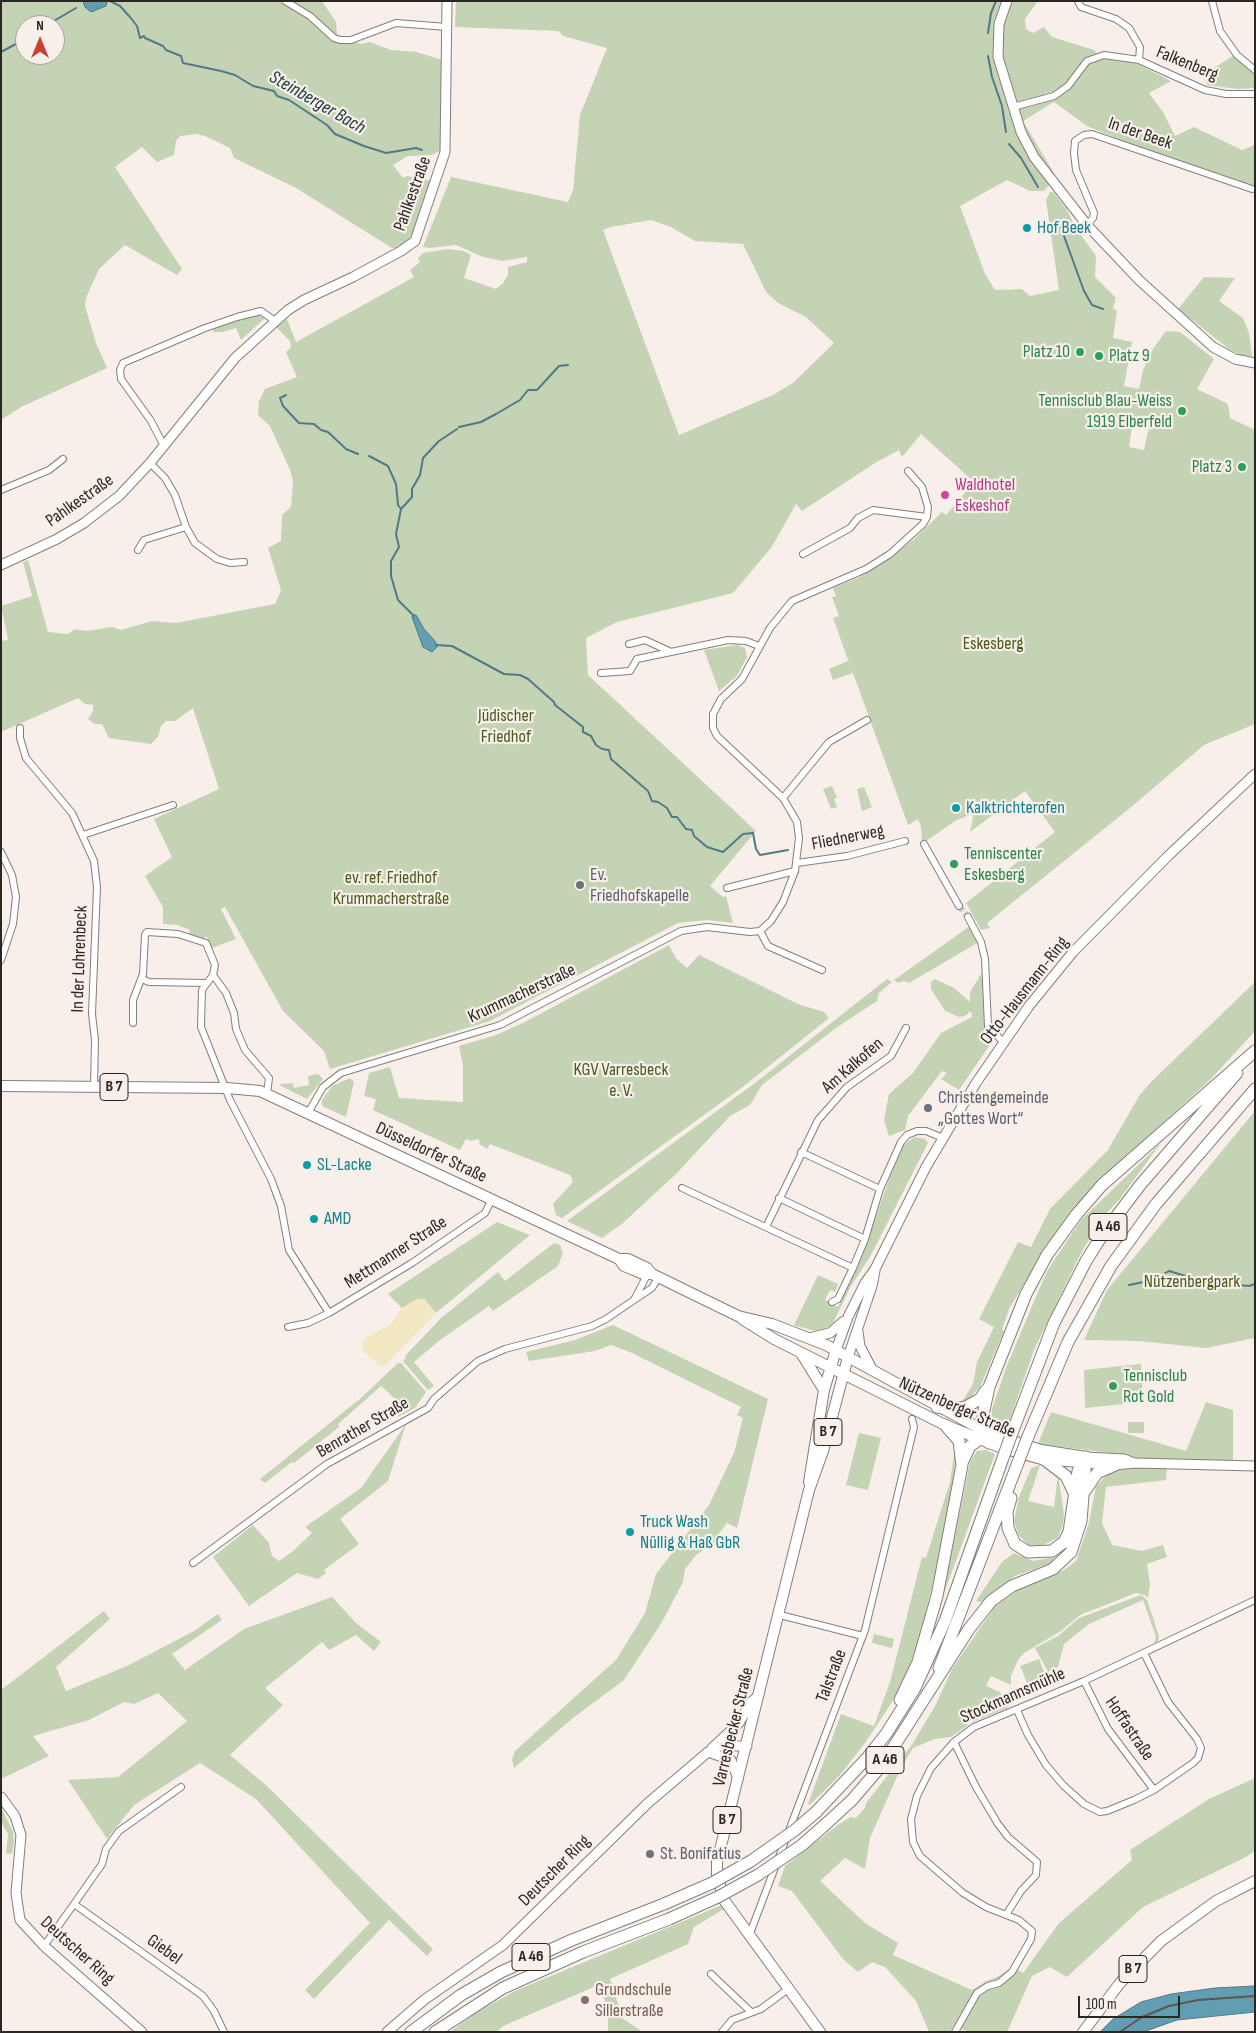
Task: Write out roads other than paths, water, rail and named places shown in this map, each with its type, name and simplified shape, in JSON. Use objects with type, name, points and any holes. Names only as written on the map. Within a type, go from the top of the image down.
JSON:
[{"type":"highway","points":[[937,1407],[950,1409],[966,1407],[980,1399],[989,1387],[1026,1294],[1047,1255],[1076,1215],[1102,1185],[1255,1052]]},
{"type":"highway","name":"A 46","points":[[411,2032],[461,1995],[509,1968],[712,1883],[751,1861],[795,1830],[854,1774],[886,1734],[926,1666],[1054,1323],[1070,1289],[1103,1234],[1141,1184],[1255,1052]]},
{"type":"highway","name":"A 46","points":[[435,2032],[503,1988],[583,1952],[669,1919],[718,1897],[758,1875],[802,1845],[852,1800],[882,1765],[908,1728],[931,1688],[1030,1440],[1045,1408],[1047,1391],[1068,1342],[1093,1295],[1124,1245],[1182,1171],[1255,1089]]},
{"type":"highway","points":[[854,1774],[862,1758],[881,1734],[898,1705],[918,1662],[937,1596],[962,1465],[968,1449],[985,1437],[989,1387]]},
{"type":"highway","points":[[945,1425],[959,1441],[962,1465]]},
{"type":"highway","points":[[1022,1460],[1007,1512],[1008,1532],[1015,1544],[1022,1549],[1036,1554],[1052,1552],[1064,1542],[1069,1532],[1079,1496],[1097,1473],[1115,1465]]},
{"type":"highway","points":[[1046,1460],[1066,1476],[1079,1496]]},
{"type":"highway","points":[[931,1688],[991,1601],[1012,1586],[1053,1569],[1072,1552],[1080,1529],[1079,1496],[1083,1460]]},
{"type":"main road","name":"Düsseldorfer Straße","points":[[1,1086],[227,1088],[249,1089],[267,1093],[619,1259],[628,1259],[648,1268],[652,1276],[738,1316],[774,1339],[830,1367]]},
{"type":"main road","name":"Düsseldorfer Straße","points":[[738,1316],[772,1324],[836,1350]]},
{"type":"main road","name":"Nützenberger Straße","points":[[836,1350],[872,1368],[985,1437],[1046,1460]]},
{"type":"main road","name":"B 7","points":[[830,1367],[836,1350]]},
{"type":"main road","points":[[800,1352],[824,1390]]},
{"type":"main road","name":"B 7","points":[[842,1374],[848,1357]]},
{"type":"main road","name":"Nützenberger Straße","points":[[830,1367],[945,1425],[985,1437],[1083,1460]]},
{"type":"main road","name":"Varresbecker Straße","points":[[809,1490],[810,1469],[830,1367]]},
{"type":"main road","name":"Varresbecker Straße","points":[[820,2032],[724,1900],[717,1874],[719,1849],[780,1615],[809,1490],[823,1451],[842,1374]]},
{"type":"main road","name":"B 7","points":[[1083,2032],[1120,1983],[1161,1941],[1216,1901],[1255,1882]]},
{"type":"street","points":[[285,1],[310,16],[334,38],[340,40],[352,40],[396,23],[447,27]]},
{"type":"street","name":"Pahlkestraße","points":[[1,564],[57,539],[84,523],[119,496],[150,463],[222,372],[275,322],[304,300],[353,278],[401,251],[416,238],[445,152],[447,1]]},
{"type":"street","points":[[1008,1],[999,24],[997,44],[1001,70],[1021,132],[1034,157],[1087,225],[1139,280],[1213,347],[1235,359],[1254,362]]},
{"type":"street","name":"Falkenberg","points":[[1078,1],[1081,6],[1112,17],[1129,28],[1140,47],[1139,60]]},
{"type":"street","name":"Falkenberg","points":[[1212,1],[1220,31],[1237,55],[1255,70]]},
{"type":"street","name":"Falkenberg","points":[[1013,107],[1043,100],[1061,91],[1087,61],[1097,56],[1112,55],[1139,60],[1205,90],[1226,94],[1255,94]]},
{"type":"street","name":"In der Beek","points":[[1087,225],[1093,218],[1094,213],[1076,170],[1074,153],[1075,141],[1084,135],[1092,134],[1252,189]]},
{"type":"street","points":[[164,446],[150,421],[121,380],[121,364],[136,356],[237,317],[261,311],[275,322]]},
{"type":"street","points":[[1,490],[49,470],[63,459]]},
{"type":"street","points":[[150,463],[165,478],[176,494],[186,527],[195,543],[211,556],[230,563],[244,562]]},
{"type":"street","points":[[822,970],[768,946],[760,931],[771,921],[778,910],[795,872],[798,828],[790,808],[783,798],[723,743],[713,728],[712,719],[716,706],[742,679],[759,646],[782,611],[792,601],[866,569],[908,540],[927,517],[928,507],[922,488],[908,471]]},
{"type":"street","points":[[803,554],[850,528],[858,518],[873,510],[927,517]]},
{"type":"street","points":[[138,550],[144,540],[186,527]]},
{"type":"street","points":[[629,644],[645,640],[671,652]]},
{"type":"street","points":[[600,673],[630,671],[637,659],[728,640],[746,641],[759,646]]},
{"type":"street","points":[[783,798],[829,742],[839,734],[867,720]]},
{"type":"street","name":"In der Lohrenbeck","points":[[20,728],[20,738],[26,758],[62,800],[83,835],[94,861],[97,887],[92,1014],[95,1040],[94,1087]]},
{"type":"street","name":"Otto-Hausmann-Ring","points":[[836,1350],[848,1317],[865,1282],[875,1269],[943,1138],[1003,1042],[1073,952],[1255,774]]},
{"type":"street","points":[[83,835],[173,805]]},
{"type":"street","name":"Fliednerweg","points":[[797,863],[847,856],[905,841]]},
{"type":"street","points":[[924,844],[959,906]]},
{"type":"street","points":[[1,852],[12,875],[16,897],[13,924],[1,960]]},
{"type":"street","points":[[728,888],[795,872]]},
{"type":"street","points":[[968,917],[982,942],[985,959],[988,1026],[1003,1042]]},
{"type":"street","name":"Krummacherstraße","points":[[308,1113],[323,1087],[341,1073],[500,1025],[681,931],[703,926],[750,932],[760,931]]},
{"type":"street","points":[[133,1023],[133,1000],[142,979],[144,935],[147,932],[178,934],[206,943],[215,965],[212,975],[202,990],[201,1027],[227,1088],[230,1100],[271,1179],[280,1206],[289,1250],[329,1313]]},
{"type":"street","points":[[212,975],[226,993],[234,1013],[236,1029],[244,1047],[269,1078],[267,1093]]},
{"type":"street","points":[[142,979],[149,982],[207,984]]},
{"type":"street","name":"Am Kalkofen","points":[[766,1227],[801,1152],[824,1111],[847,1087],[891,1056],[906,1028]]},
{"type":"street","points":[[832,1302],[838,1299],[853,1268],[865,1238],[880,1190],[901,1142],[907,1136],[922,1131],[943,1138]]},
{"type":"street","points":[[801,1152],[880,1190]]},
{"type":"street","points":[[682,1188],[853,1268]]},
{"type":"street","points":[[779,1198],[865,1238]]},
{"type":"street","name":"Mettmanner Straße","points":[[288,1327],[308,1323],[329,1313],[412,1263],[486,1212],[492,1199]]},
{"type":"street","name":"Otto-Hausmann-Ring","points":[[848,1357],[872,1286],[875,1269]]},
{"type":"street","name":"Benrather Straße","points":[[634,1300],[652,1276]]},
{"type":"street","name":"Benrather Straße","points":[[193,1563],[327,1464],[428,1408],[434,1399],[478,1361],[505,1349],[592,1326],[606,1319],[652,1288],[652,1276]]},
{"type":"street","points":[[809,1338],[830,1333],[848,1317]]},
{"type":"street","points":[[858,1323],[858,1340],[872,1368]]},
{"type":"street","name":"Talstraße","points":[[749,1936],[863,1636],[914,1427],[912,1419]]},
{"type":"street","name":"Nützenberger Straße","points":[[1046,1460],[1124,1459],[1135,1463]]},
{"type":"street","name":"Nützenberger Straße","points":[[1083,1460],[1115,1465],[1135,1463],[1255,1466]]},
{"type":"street","name":"Stockmannsmühle","points":[[955,2032],[977,1993],[1007,1978],[1031,1939],[1032,1931],[1027,1925],[986,1907],[950,1884],[920,1856],[913,1842],[911,1819],[917,1796],[931,1768],[954,1742],[974,1727],[1084,1681],[1255,1600]]},
{"type":"street","points":[[780,1615],[863,1636]]},
{"type":"street","points":[[1017,1710],[1036,1749],[1051,1772],[1078,1799],[1100,1812],[1118,1807],[1154,1790],[1193,1763],[1198,1758],[1201,1748],[1197,1739],[1168,1702],[1144,1653]]},
{"type":"street","name":"Hoffastraße","points":[[1084,1681],[1108,1729],[1154,1790]]},
{"type":"street","points":[[738,1779],[731,1760],[708,1752],[739,1722],[750,1703],[760,1694]]},
{"type":"street","points":[[954,1742],[976,1787],[998,1824],[1008,1837],[1037,1862],[1036,1874],[1021,1891],[1006,1915]]},
{"type":"street","name":"Deutscher Ring","points":[[387,2032],[424,2000],[503,1945],[648,1804],[708,1752],[720,1746],[747,1746]]},
{"type":"street","points":[[44,1946],[102,1864],[106,1849],[119,1831],[181,1787]]},
{"type":"street","name":"Deutscher Ring","points":[[1,1797],[15,1816],[21,1835],[16,1893],[17,1911],[27,1929],[142,2032]]},
{"type":"street","name":"Giebel","points":[[74,1904],[203,1996],[214,2011],[224,2032]]},
{"type":"street","points":[[711,1974],[751,2012]]},
{"type":"street","points":[[722,2032],[732,2020],[760,2009],[788,1989]]},
{"type":"water","points":[[83,1],[107,2],[106,6],[91,12],[85,7]]},
{"type":"water","points":[[416,615],[424,629],[438,646],[432,652],[423,647],[412,617]]},
{"type":"water","points":[[1255,1986],[1255,2012],[1177,2020],[1143,2032],[1100,2032],[1113,2019],[1141,2002],[1171,1994],[1215,1988]]},
{"type":"waterway","name":"Steinberger Bach","points":[[110,1],[120,6],[130,17],[137,26],[140,38],[144,36],[163,46],[166,50],[181,56],[183,63],[235,75],[253,86],[274,91],[277,96],[289,100],[327,125],[335,134],[364,146],[386,153],[416,148],[422,150]]},
{"type":"waterway","points":[[988,33],[991,13],[996,1]]},
{"type":"waterway","name":"Steinberger Bach","points":[[64,15],[76,8]]},
{"type":"waterway","name":"Steinberger Bach","points":[[1,52],[15,44]]},
{"type":"waterway","points":[[988,56],[992,77],[1002,106],[1006,132]]},
{"type":"waterway","points":[[1009,144],[1021,158],[1038,187]]},
{"type":"waterway","points":[[1060,225],[1084,291],[1092,305],[1103,309]]},
{"type":"waterway","points":[[459,427],[481,422],[496,414],[520,400],[528,390],[537,390],[559,366],[568,365]]},
{"type":"waterway","points":[[286,395],[280,398],[283,406],[299,423],[314,424],[321,430],[328,432],[346,449],[358,454]]},
{"type":"waterway","points":[[401,509],[412,497],[412,489],[420,475],[423,458],[439,441],[457,429]]},
{"type":"waterway","points":[[369,456],[388,466],[396,484],[398,505],[401,509],[396,534],[399,547],[391,561],[391,576],[398,600],[414,616]]},
{"type":"waterway","points":[[436,645],[452,646],[504,674],[520,675],[528,679],[555,705],[583,727],[583,732],[591,736],[596,745],[602,749],[609,750],[611,759],[648,791],[652,801],[658,802],[667,808],[672,817],[677,817],[686,829],[692,830],[694,836],[707,847],[723,852],[743,834],[753,833],[756,849],[760,855],[788,850]]},
{"type":"waterway","points":[[1129,1285],[1153,1280],[1169,1271],[1189,1277]]},
{"type":"waterway","points":[[1195,1281],[1249,1286],[1255,1284]]},
{"type":"tunnel","points":[[959,906],[968,917]]},
{"type":"railway","points":[[1120,2032],[1142,2017],[1169,2006],[1198,2000],[1255,1996]]},
{"type":"place","name":"Hof Beek","points":[[1027,228]]},
{"type":"place","name":"Platz 10","points":[[1080,352]]},
{"type":"place","name":"Platz 9","points":[[1099,356]]},
{"type":"place","name":"Tennisclub Blau-Weiss 1919 Elberfeld","points":[[1182,411]]},
{"type":"place","name":"Platz 3","points":[[1242,467]]},
{"type":"place","name":"Waldhotel Eskeshof","points":[[945,495]]},
{"type":"place","name":"Kalktrichterofen","points":[[956,808]]},
{"type":"place","name":"Tenniscenter Eskesberg","points":[[954,864]]},
{"type":"place","name":"Ev. Friedhofskapelle","points":[[580,885]]},
{"type":"place","name":"Christengemeinde „Gottes Wort“","points":[[928,1108]]},
{"type":"place","name":"SL-Lacke","points":[[307,1165]]},
{"type":"place","name":"AMD","points":[[314,1219]]},
{"type":"place","name":"Tennisclub Rot Gold","points":[[1113,1386]]},
{"type":"place","name":"Truck Wash Nüllig & Haß GbR","points":[[630,1532]]},
{"type":"place","name":"St. Bonifatius","points":[[650,1854]]},
{"type":"place","name":"Grundschule Sillerstraße","points":[[585,2000]]},
{"type":"park label","name":"Eskesberg","points":[[993,644]]},
{"type":"park label","name":"Jüdischer Friedhof","points":[[506,726]]},
{"type":"park label","name":"ev. ref. Friedhof Krummacherstraße","points":[[391,888]]},
{"type":"park label","name":"KGV Varresbeck e. V.","points":[[621,1080]]},
{"type":"park label","name":"Nützenbergpark","points":[[1192,1282]]}]
